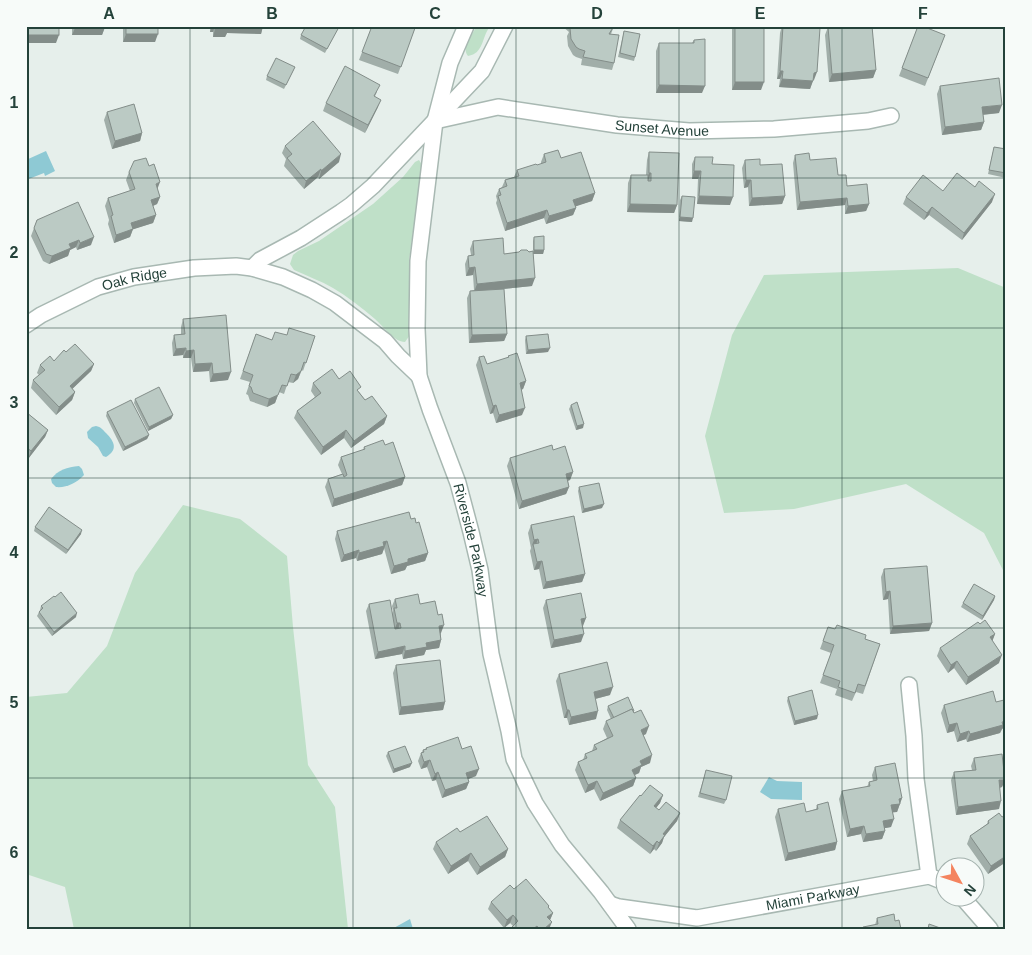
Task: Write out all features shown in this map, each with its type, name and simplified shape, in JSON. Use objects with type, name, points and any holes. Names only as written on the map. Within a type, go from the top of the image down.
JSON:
[{"type":"street","name":"Riverside Parkway","points":[[466,26],[450,64],[435,121],[418,261],[417,329],[419,376],[458,483],[471,532],[480,570],[491,654],[514,759],[535,803],[562,845],[628,929]]},
{"type":"street","points":[[252,268],[260,260],[301,238],[351,205],[373,186],[482,71],[505,26]]},
{"type":"street","name":"Sunset Avenue","points":[[435,121],[498,107],[617,124],[689,130],[774,129],[868,121],[891,116]]},
{"type":"street","name":"Oak Ridge","points":[[26,325],[41,315],[98,287],[134,277],[194,268],[236,266],[252,268],[284,277],[312,290],[335,304],[385,341],[419,376]]},
{"type":"street","points":[[909,685],[916,779],[929,876],[934,878]]},
{"type":"street","name":"Miami Parkway","points":[[610,904],[693,923],[929,876]]},
{"type":"street","points":[[972,908],[990,929]]},
{"type":"green space","points":[[477,26],[490,26],[480,49],[468,56],[466,45]]},
{"type":"green space","points":[[419,160],[422,165],[409,261],[410,335],[405,342],[393,337],[375,319],[344,295],[324,283],[294,270],[290,264],[293,255],[298,251],[319,241],[373,204]]},
{"type":"green space","points":[[958,268],[1006,288],[1006,576],[984,533],[906,484],[794,509],[724,513],[705,436],[732,335],[764,275]]},
{"type":"green space","points":[[183,505],[240,519],[287,556],[308,765],[335,807],[348,929],[74,929],[65,887],[26,874],[26,697],[67,693],[107,646],[135,573]]},
{"type":"water","points":[[46,151],[55,171],[45,176],[44,173],[26,180],[26,160]]},
{"type":"water","points":[[96,426],[109,436],[114,446],[112,452],[106,457],[88,438],[87,432]]},
{"type":"water","points":[[79,466],[84,475],[75,483],[56,487],[52,483],[51,479],[60,471]]},
{"type":"water","points":[[769,777],[777,781],[802,782],[802,800],[771,799],[760,792]]},
{"type":"water","points":[[410,919],[413,929],[392,929]]},
{"type":"building","points":[[26,26],[59,26],[59,35],[26,35]]},
{"type":"building","points":[[75,26],[105,26],[105,27],[75,28]]},
{"type":"building","points":[[126,26],[158,26],[158,34],[126,34]]},
{"type":"building","points":[[215,26],[228,26],[228,29],[215,29]]},
{"type":"building","points":[[306,26],[339,27],[327,49],[301,35]]},
{"type":"building","points":[[372,26],[410,26],[415,28],[401,67],[362,52]]},
{"type":"building","points":[[571,26],[614,26],[609,34],[619,35],[614,63],[583,57],[585,51],[576,47],[571,39]]},
{"type":"building","points":[[735,26],[764,26],[764,82],[735,82]]},
{"type":"building","points":[[783,26],[820,28],[817,72],[814,73],[813,81],[782,79],[783,71],[780,71]]},
{"type":"building","points":[[852,26],[872,26],[876,70],[832,74],[828,27],[852,28]]},
{"type":"building","points":[[918,26],[945,35],[928,78],[902,68]]},
{"type":"building","points":[[624,31],[640,34],[635,57],[620,53]]},
{"type":"building","points":[[705,39],[705,86],[659,85],[659,43],[694,43],[694,40]]},
{"type":"building","points":[[276,58],[295,67],[286,85],[267,76]]},
{"type":"building","points":[[345,66],[380,85],[374,96],[381,100],[368,125],[326,103]]},
{"type":"building","points":[[999,78],[1002,105],[982,107],[984,122],[945,127],[940,86]]},
{"type":"building","points":[[134,104],[142,133],[115,141],[107,112]]},
{"type":"building","points":[[313,121],[341,154],[306,181],[287,158],[292,154],[285,146]]},
{"type":"building","points":[[994,147],[1006,149],[1006,173],[989,170]]},
{"type":"building","points":[[558,150],[561,158],[581,152],[595,193],[573,200],[576,208],[549,216],[547,210],[507,223],[498,196],[501,195],[499,189],[507,186],[505,180],[519,176],[517,170],[546,162],[544,154]]},
{"type":"building","points":[[649,152],[679,153],[677,205],[630,204],[631,175],[648,175],[648,181],[651,181]]},
{"type":"building","points":[[809,153],[810,160],[836,158],[838,175],[846,175],[847,186],[867,184],[869,204],[848,206],[847,198],[800,202],[795,155]]},
{"type":"building","points":[[695,157],[713,157],[712,164],[734,165],[733,197],[699,196],[701,171],[694,171]]},
{"type":"building","points":[[146,158],[149,166],[154,164],[160,182],[156,184],[160,197],[151,200],[156,215],[131,223],[133,229],[116,235],[108,198],[135,189],[129,172],[134,161]]},
{"type":"building","points":[[760,159],[760,165],[782,164],[785,196],[752,198],[751,180],[746,180],[745,160]]},
{"type":"building","points":[[957,173],[975,187],[979,181],[995,194],[964,233],[932,207],[927,213],[906,197],[923,175],[943,191]]},
{"type":"building","points":[[682,196],[695,197],[693,218],[680,217]]},
{"type":"building","points":[[78,202],[94,237],[80,243],[79,240],[69,244],[71,248],[52,256],[46,254],[34,228],[37,220]]},
{"type":"building","points":[[544,236],[544,250],[534,250],[534,237]]},
{"type":"building","points":[[503,238],[504,254],[521,250],[533,251],[535,278],[477,284],[475,267],[469,268],[468,256],[474,255],[473,241]]},
{"type":"building","points":[[504,289],[507,334],[472,335],[470,291]]},
{"type":"building","points":[[226,315],[231,372],[213,374],[212,363],[195,364],[194,350],[186,351],[186,348],[176,349],[174,335],[185,334],[183,319]]},
{"type":"building","points":[[289,328],[315,336],[306,363],[304,362],[301,371],[296,375],[291,374],[287,386],[282,385],[278,395],[269,399],[253,393],[249,386],[253,375],[243,371],[256,334],[272,340],[275,332],[287,335]]},
{"type":"building","points":[[548,334],[550,348],[528,350],[526,336]]},
{"type":"building","points":[[75,344],[94,364],[70,386],[75,392],[59,407],[33,380],[45,370],[40,365],[50,356],[54,361],[64,350],[66,352]]},
{"type":"building","points":[[517,353],[526,381],[520,383],[525,408],[499,415],[496,405],[493,406],[479,357],[484,356],[487,364]]},
{"type":"building","points":[[332,369],[339,379],[350,371],[361,387],[357,390],[365,400],[372,396],[387,416],[354,441],[346,430],[323,447],[297,411],[321,393],[313,383]]},
{"type":"building","points":[[159,387],[173,415],[149,427],[135,399]]},
{"type":"building","points":[[131,400],[149,435],[125,447],[107,412]]},
{"type":"building","points":[[577,402],[584,424],[577,426],[571,405]]},
{"type":"building","points":[[26,412],[48,430],[31,451],[26,447]]},
{"type":"building","points":[[383,440],[385,445],[393,442],[405,477],[334,499],[328,479],[343,474],[344,477],[347,475],[341,457],[365,449],[364,447]]},
{"type":"building","points":[[552,445],[553,450],[565,446],[573,472],[566,474],[569,487],[522,501],[510,458]]},
{"type":"building","points":[[599,483],[604,504],[584,509],[579,487]]},
{"type":"building","points":[[49,507],[82,530],[68,550],[35,527]]},
{"type":"building","points":[[409,512],[411,519],[415,518],[416,523],[419,522],[428,553],[408,559],[408,562],[394,566],[387,541],[383,542],[384,546],[359,553],[359,550],[344,555],[337,531]]},
{"type":"building","points":[[574,516],[585,574],[546,582],[542,561],[537,562],[533,544],[539,543],[538,539],[534,540],[531,525]]},
{"type":"building","points":[[927,566],[932,623],[893,626],[890,591],[886,592],[884,569]]},
{"type":"building","points":[[974,584],[995,596],[983,616],[963,603]]},
{"type":"building","points":[[61,592],[77,613],[54,632],[39,612],[43,608],[41,606]]},
{"type":"building","points":[[581,593],[586,618],[581,619],[584,634],[554,640],[546,600]]},
{"type":"building","points":[[418,594],[420,604],[435,601],[438,615],[442,614],[444,625],[439,626],[441,640],[426,643],[427,647],[405,651],[405,646],[378,652],[369,604],[390,600],[395,629],[401,628],[400,623],[397,623],[394,608],[397,608],[395,599]]},
{"type":"building","points":[[985,620],[995,634],[990,637],[1002,655],[968,677],[957,661],[951,665],[940,648],[978,622],[980,624]]},
{"type":"building","points":[[837,625],[866,635],[865,639],[880,644],[865,686],[858,684],[855,693],[838,687],[840,681],[823,675],[834,645],[823,641],[828,627],[835,629]]},
{"type":"building","points":[[440,660],[445,702],[401,707],[396,665]]},
{"type":"building","points":[[607,662],[613,687],[594,692],[598,711],[571,717],[569,710],[567,710],[559,674]]},
{"type":"building","points":[[812,690],[818,715],[795,721],[788,697]]},
{"type":"building","points":[[993,691],[996,702],[1004,700],[1006,705],[1006,721],[1002,722],[1003,725],[970,734],[969,731],[960,734],[957,723],[949,725],[944,705]]},
{"type":"building","points":[[628,697],[634,711],[632,709],[614,718],[608,706]]},
{"type":"building","points":[[632,709],[634,713],[641,710],[649,726],[641,730],[652,755],[640,761],[642,765],[632,770],[636,778],[603,793],[597,781],[588,785],[578,762],[587,758],[585,754],[597,749],[594,745],[613,736],[606,721]]},
{"type":"building","points":[[458,737],[462,749],[471,746],[479,769],[466,773],[469,782],[445,790],[438,772],[435,774],[430,760],[424,762],[421,753],[426,748]]},
{"type":"building","points":[[405,746],[412,763],[394,769],[388,752]]},
{"type":"building","points":[[1002,754],[1005,780],[999,780],[1001,801],[958,807],[954,772],[976,770],[974,758]]},
{"type":"building","points":[[895,763],[902,798],[899,799],[900,804],[891,805],[894,819],[883,821],[885,831],[866,834],[864,826],[850,829],[842,791],[870,786],[869,782],[877,780],[875,767]]},
{"type":"building","points":[[706,770],[732,776],[726,800],[700,793]]},
{"type":"building","points":[[650,785],[663,795],[654,806],[659,810],[666,802],[680,813],[663,834],[665,835],[659,843],[657,841],[653,846],[620,820]]},
{"type":"building","points":[[828,802],[837,842],[788,853],[778,809],[804,803],[806,812],[818,809],[817,805]]},
{"type":"building","points":[[999,813],[1002,817],[1006,815],[1006,856],[991,866],[970,836],[989,823],[988,821]]},
{"type":"building","points":[[487,816],[508,849],[480,867],[471,853],[451,866],[436,842],[457,828],[460,832]]},
{"type":"building","points":[[526,879],[553,913],[547,917],[552,922],[544,929],[539,929],[537,926],[533,929],[510,929],[518,921],[513,915],[507,920],[491,902],[510,885],[514,889]]},
{"type":"building","points":[[894,914],[895,921],[899,920],[901,929],[863,929],[863,927],[878,924],[877,918]]},
{"type":"building","points":[[929,924],[943,929],[928,929]]}]
